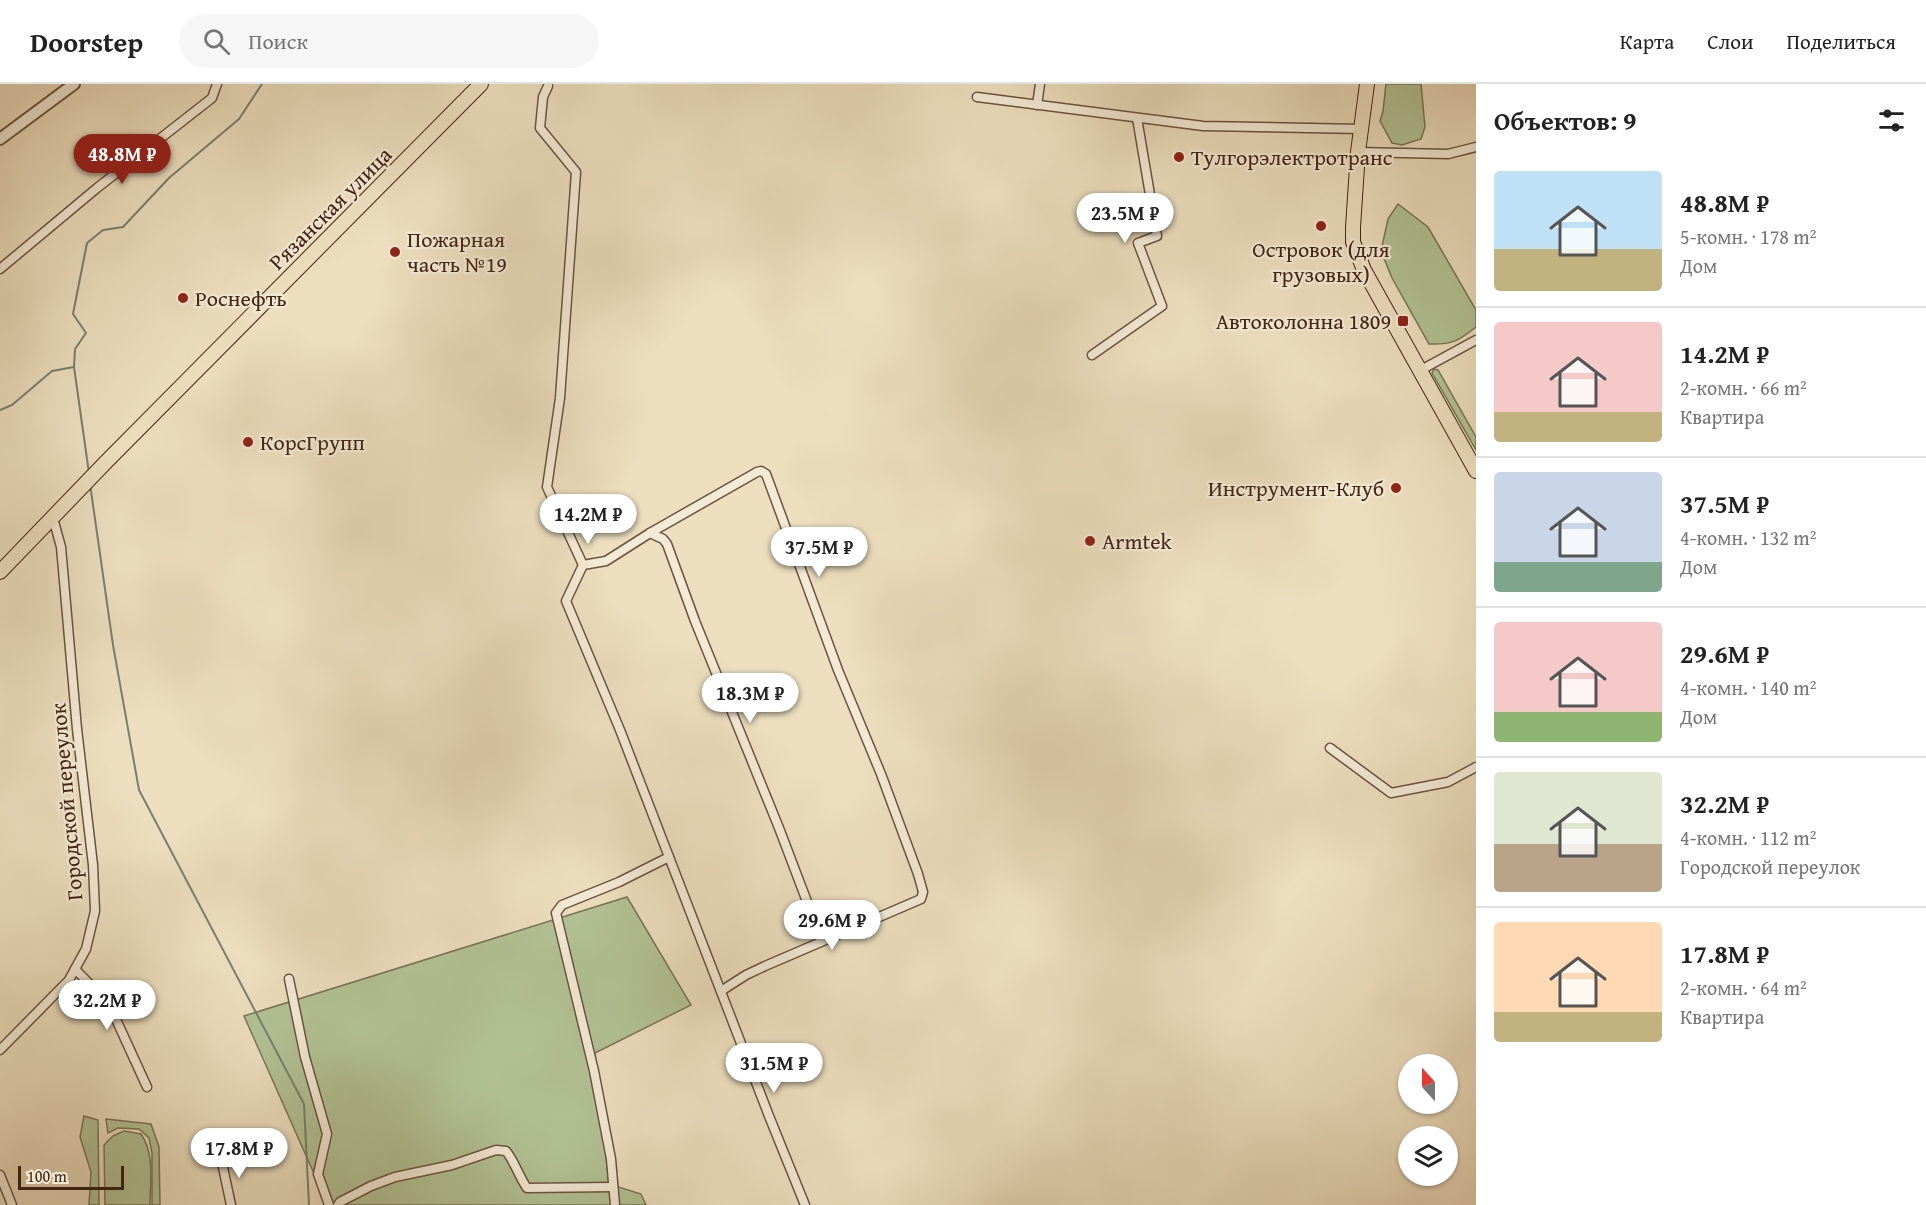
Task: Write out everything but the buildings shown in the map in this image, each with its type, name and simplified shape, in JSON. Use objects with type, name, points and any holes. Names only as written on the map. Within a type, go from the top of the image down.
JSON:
[{"type":"main road","name":"Рязанская улица","points":[[0,572],[481,84]]},
{"type":"main road","points":[[1367,84],[1353,216],[1356,250],[1364,270],[1476,471]]},
{"type":"street","points":[[0,139],[74,84]]},
{"type":"street","points":[[0,269],[97,188],[212,98],[217,84]]},
{"type":"street","points":[[1037,105],[1040,84]]},
{"type":"street","points":[[548,86],[543,97],[540,128],[576,172],[560,398],[547,487],[583,565]]},
{"type":"street","points":[[977,97],[1203,126],[1361,129]]},
{"type":"street","points":[[1092,355],[1162,306],[1138,243],[1157,236],[1137,118]]},
{"type":"street","points":[[1358,152],[1448,154],[1476,147]]},
{"type":"street","points":[[1419,371],[1476,340]]},
{"type":"street","points":[[583,565],[606,561],[650,533],[758,472],[766,474],[838,670],[881,774],[923,887],[921,899],[746,975],[721,992]]},
{"type":"street","name":"Городской переулок","points":[[0,1050],[69,980],[86,948],[95,911],[93,865],[77,729],[61,547],[53,518]]},
{"type":"street","points":[[650,533],[663,539],[667,544],[695,621],[822,941]]},
{"type":"street","points":[[583,565],[566,601],[620,730],[805,1205]]},
{"type":"street","points":[[1330,748],[1391,792],[1448,782],[1476,766]]},
{"type":"street","points":[[615,1205],[609,1150],[594,1071],[556,913],[562,904],[619,882],[669,857]]},
{"type":"street","points":[[75,969],[109,1004],[147,1087]]},
{"type":"street","points":[[289,979],[305,1057],[327,1134],[318,1174],[329,1205]]},
{"type":"street","points":[[338,1205],[371,1185],[395,1177],[452,1165],[496,1150],[506,1150],[518,1176],[527,1188],[614,1187]]},
{"type":"street","points":[[221,1158],[231,1205]]},
{"type":"street","points":[[0,1174],[12,1205]]},
{"type":"green space","points":[[1386,84],[1421,84],[1425,127],[1421,139],[1402,145],[1392,143],[1380,121]]},
{"type":"green space","points":[[1398,204],[1428,227],[1476,310],[1476,327],[1454,341],[1429,344],[1392,278],[1381,251],[1388,219]]},
{"type":"green space","points":[[1434,369],[1438,370],[1476,437],[1476,450],[1432,373]]},
{"type":"green space","points":[[627,897],[691,1005],[595,1053],[609,1184],[641,1194],[646,1205],[328,1205],[244,1016]]},
{"type":"green space","points":[[84,1116],[98,1120],[99,1205],[89,1205],[91,1172],[80,1137]]},
{"type":"green space","points":[[106,1119],[151,1124],[159,1147],[160,1205],[152,1205],[152,1153],[149,1138],[139,1129],[118,1128],[108,1133]]},
{"type":"green space","points":[[124,1131],[141,1134],[148,1150],[151,1168],[150,1205],[105,1205],[104,1145],[113,1136]]},
{"type":"waterway","points":[[0,410],[12,405],[52,371],[74,367],[75,349],[86,333],[73,314],[87,243],[103,230],[123,227],[169,178],[239,119],[262,84]]},
{"type":"waterway","points":[[74,367],[89,473]]},
{"type":"waterway","points":[[90,484],[113,645],[139,790],[304,1104],[309,1205]]},
{"type":"place","name":"Тулгорэлектротранс","points":[[1179,157]]},
{"type":"place","name":"Островок (для грузовых)","points":[[1321,226]]},
{"type":"place","name":"Пожарная часть №19","points":[[395,252]]},
{"type":"place","name":"Роснефть","points":[[183,298]]},
{"type":"place","name":"Автоколонна 1809","points":[[1403,321]]},
{"type":"place","name":"КорсГрупп","points":[[248,442]]},
{"type":"place","name":"Инструмент-Клуб","points":[[1396,488]]},
{"type":"place","name":"Armtek","points":[[1090,541]]}]
